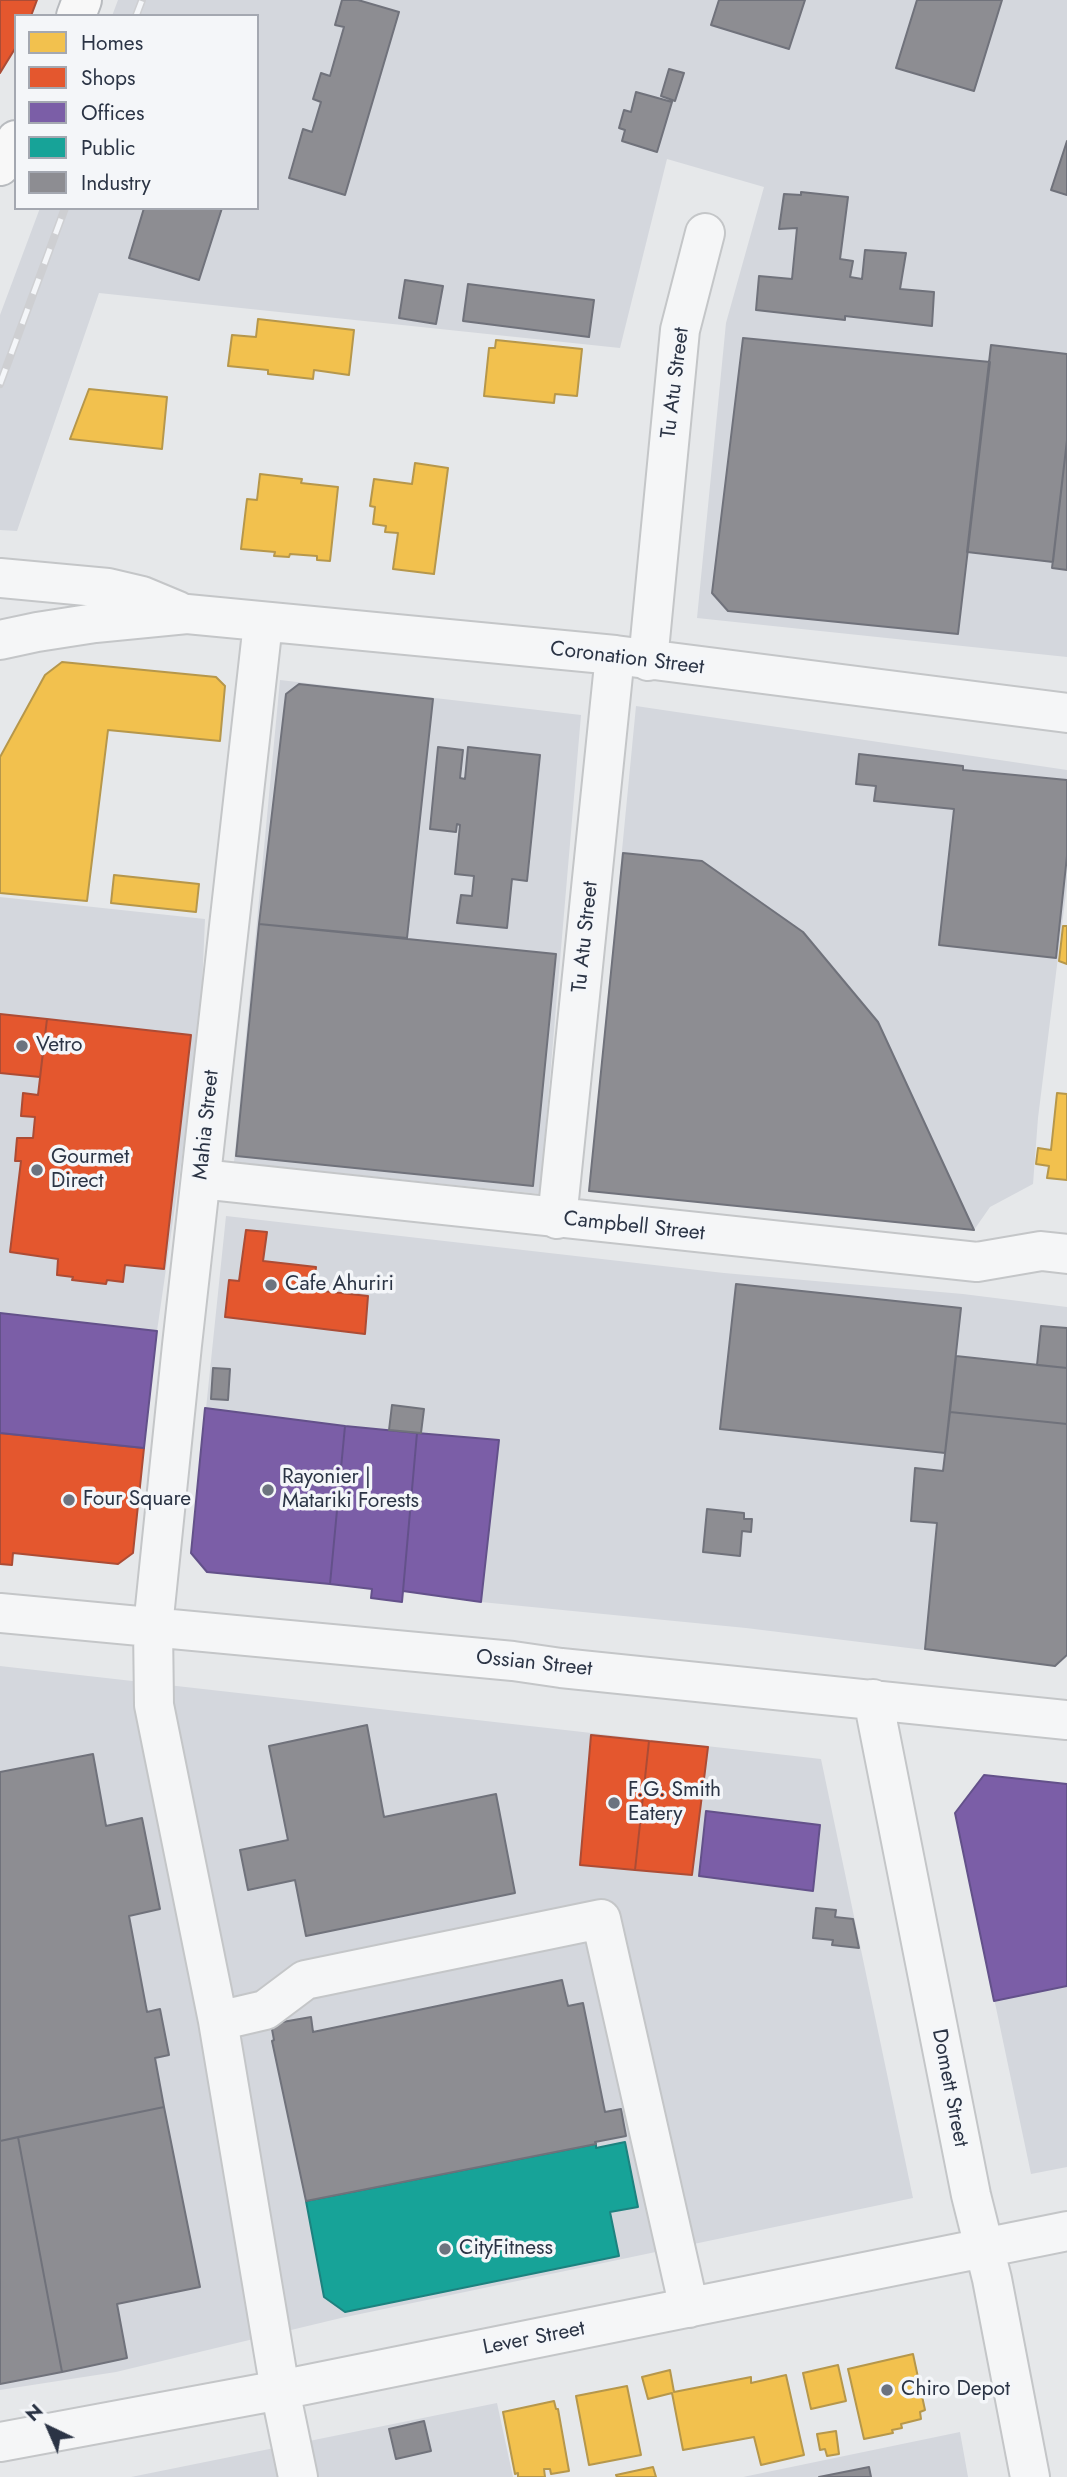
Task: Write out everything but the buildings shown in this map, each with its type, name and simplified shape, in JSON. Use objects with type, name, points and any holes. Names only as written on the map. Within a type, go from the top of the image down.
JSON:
[{"type":"highway","points":[[0,166],[14,142]]},
{"type":"street","name":"Tu Atu Street","points":[[557,1219],[631,658],[680,330],[705,233]]},
{"type":"street","name":"Coronation Street","points":[[0,578],[108,587],[142,596],[187,614]]},
{"type":"street","name":"Coronation Street","points":[[0,640],[95,623],[187,614],[631,658],[1067,713]]},
{"type":"street","name":"Mahia Street","points":[[263,622],[181,1345],[153,1627],[154,1705],[218,2021],[280,2390],[298,2477]]},
{"type":"street","name":"Campbell Street","points":[[201,1180],[977,1262],[1041,1251],[1067,1254]]},
{"type":"street","name":"Ossian Street","points":[[0,1613],[1067,1720]]},
{"type":"street","name":"Domett Street","points":[[873,1699],[1030,2477]]},
{"type":"street","points":[[218,2021],[265,2010],[305,1980],[601,1919],[689,2308]]},
{"type":"street","name":"Lever Street","points":[[0,2442],[280,2390],[1067,2231]]},
{"type":"shaded area","points":[[118,0],[1067,0],[1067,657],[697,618],[726,323],[764,187],[667,159],[620,348],[99,293],[17,531],[0,530],[0,315],[39,210],[259,210],[259,14],[113,14]]},
{"type":"shaded area","points":[[280,680],[581,715],[540,1194],[234,1162]]},
{"type":"shaded area","points":[[636,706],[1067,770],[1067,885],[1038,1118],[1033,1184],[990,1207],[974,1230],[589,1191]]},
{"type":"shaded area","points":[[0,897],[205,919],[200,1033],[157,1331],[133,1553],[118,1564],[0,1551]]},
{"type":"shaded area","points":[[226,1216],[724,1273],[963,1294],[1067,1307],[1067,1655],[1055,1666],[746,1628],[481,1602],[403,1591],[402,1602],[371,1598],[372,1589],[207,1572],[191,1553]]},
{"type":"shaded area","points":[[0,1666],[821,1759],[913,2198],[341,2318],[116,2372],[0,2390]]},
{"type":"shaded area","points":[[984,1775],[1067,1784],[1067,2167],[1031,2174],[955,1813]]},
{"type":"shaded area","points":[[497,2403],[513,2477],[131,2477]]},
{"type":"shaded area","points":[[960,2432],[968,2477],[743,2477]]},
{"type":"railway","points":[[137,14],[142,0]]},
{"type":"railway","points":[[0,384],[64,210]]},
{"type":"place","name":"Vetro","points":[[22,1046]]},
{"type":"place","name":"Gourmet Direct","points":[[37,1170]]},
{"type":"place","name":"Cafe Ahuriri","points":[[271,1285]]},
{"type":"place","name":"Rayonier | Matariki Forests","points":[[268,1490]]},
{"type":"place","name":"Four Square","points":[[69,1500]]},
{"type":"place","name":"F.G. Smith Eatery","points":[[614,1803]]},
{"type":"place","name":"CityFitness","points":[[445,2249]]},
{"type":"place","name":"Chiro Depot","points":[[887,2390]]}]
